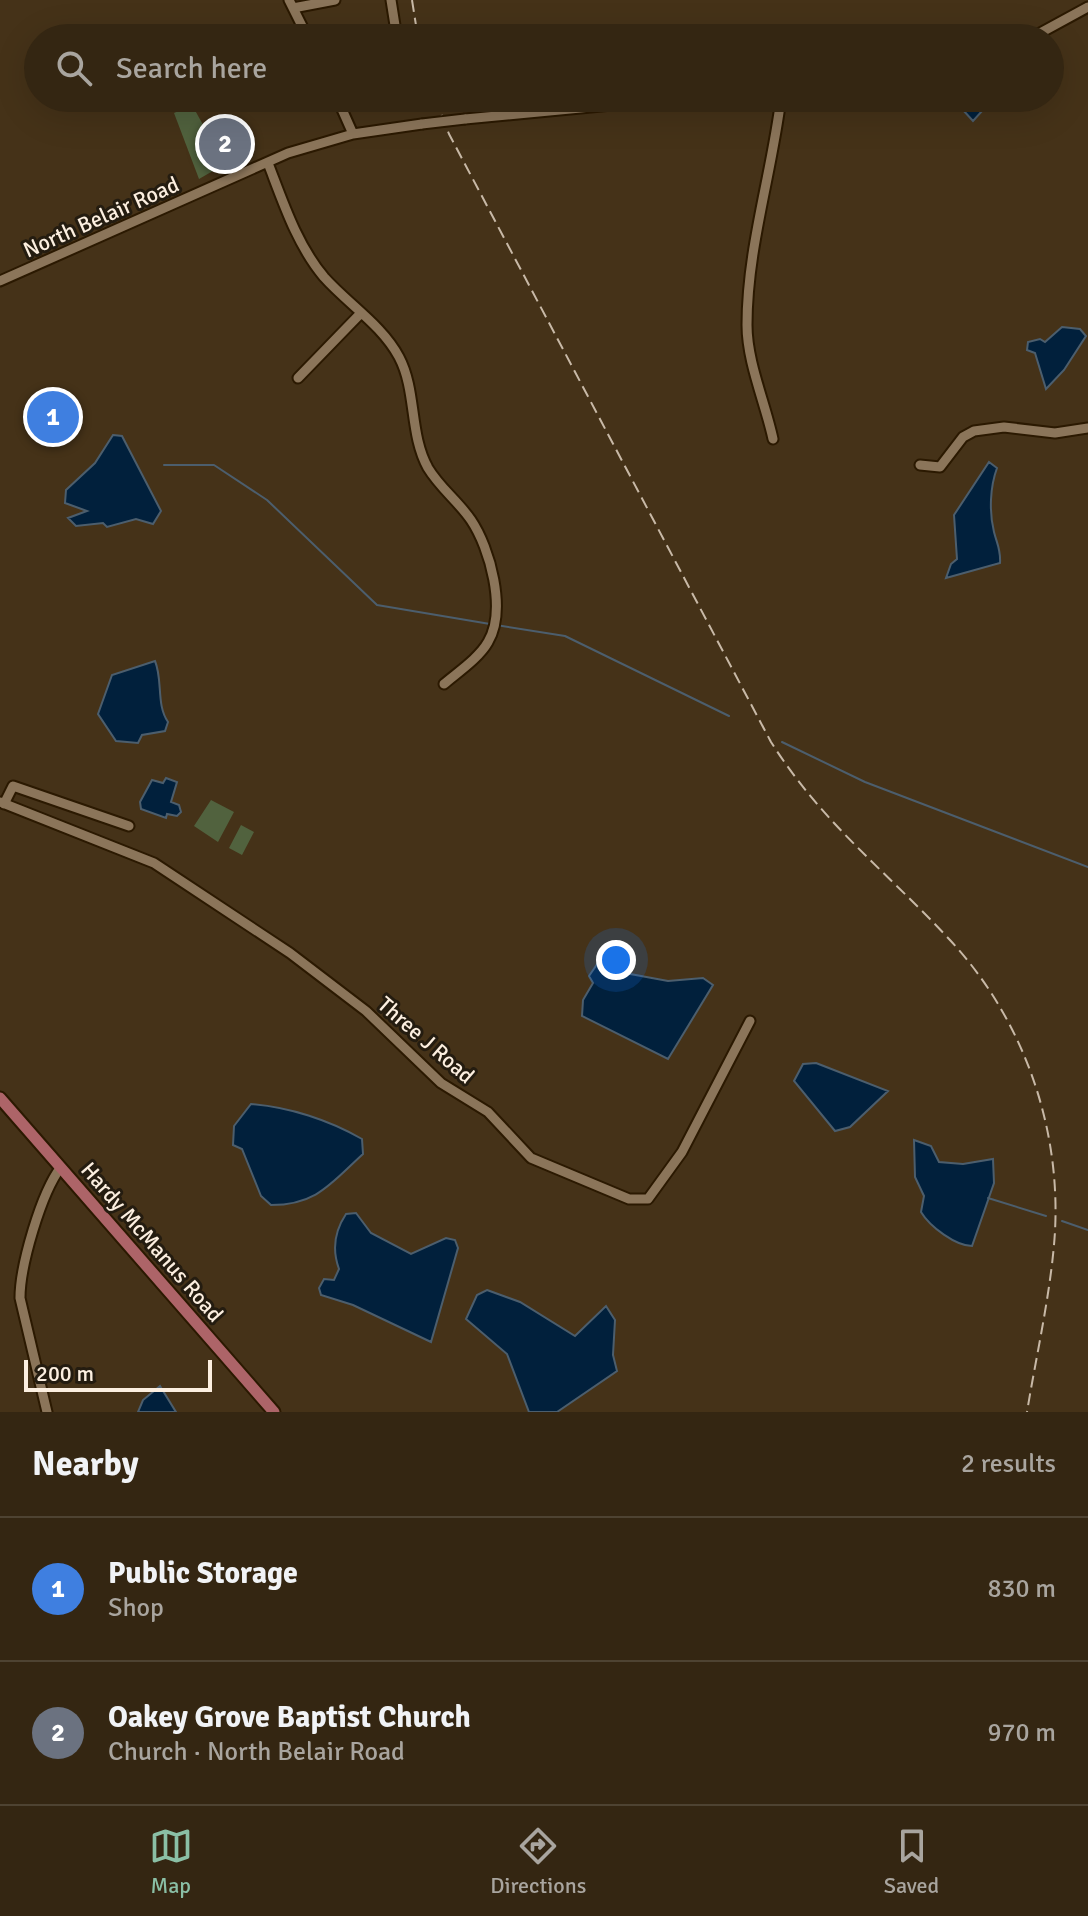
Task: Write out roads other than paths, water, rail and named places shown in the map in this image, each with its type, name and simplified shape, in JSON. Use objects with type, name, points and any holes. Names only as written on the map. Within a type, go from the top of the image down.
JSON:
[{"type":"main road","name":"Hardy McManus Road","points":[[0,1098],[274,1412]]},
{"type":"street","points":[[301,24],[291,4],[335,0]]},
{"type":"street","points":[[391,0],[395,24]]},
{"type":"street","points":[[1057,24],[1088,7]]},
{"type":"street","points":[[343,112],[353,134]]},
{"type":"street","name":"North Belair Road","points":[[0,281],[268,163],[353,134],[538,112]]},
{"type":"street","points":[[773,439],[748,349],[747,325],[750,277],[779,112]]},
{"type":"street","points":[[268,163],[287,215],[311,259],[391,343],[401,361],[418,444],[428,467],[473,522],[490,553],[495,605],[492,631],[482,650],[444,684]]},
{"type":"street","points":[[298,378],[361,313]]},
{"type":"street","points":[[920,465],[940,467],[963,437],[974,431],[1004,427],[1055,433],[1088,428]]},
{"type":"street","points":[[2,803],[13,786],[129,826]]},
{"type":"street","name":"Three J Road","points":[[2,803],[154,863],[290,953],[366,1011],[441,1083],[488,1112],[531,1158],[629,1199],[648,1199],[682,1152],[750,1021]]},
{"type":"street","points":[[47,1412],[20,1298],[20,1282],[36,1226],[61,1167]]},
{"type":"water","points":[[965,112],[981,112],[973,121]]},
{"type":"water","points":[[1062,327],[1080,329],[1086,336],[1064,370],[1046,389],[1035,353],[1027,350],[1028,342],[1040,339],[1045,342]]},
{"type":"water","points":[[113,435],[122,436],[161,511],[153,524],[136,519],[107,527],[103,523],[76,526],[68,518],[87,511],[65,503],[66,490],[95,463]]},
{"type":"water","points":[[989,462],[997,468],[991,508],[1000,563],[946,578],[951,564],[957,559],[954,515]]},
{"type":"water","points":[[155,661],[162,708],[168,722],[165,731],[142,735],[138,743],[116,741],[98,714],[112,675]]},
{"type":"water","points":[[166,778],[177,782],[171,802],[179,805],[181,812],[177,816],[167,814],[166,818],[141,809],[140,802],[152,780],[163,783]]},
{"type":"water","points":[[600,960],[619,967],[625,973],[668,981],[703,978],[713,985],[668,1059],[582,1016],[583,1000],[593,983],[589,976]]},
{"type":"water","points":[[816,1063],[888,1091],[850,1127],[835,1131],[794,1081],[803,1064]]},
{"type":"water","points":[[251,1104],[294,1111],[336,1126],[362,1139],[363,1154],[312,1197],[271,1205],[261,1196],[242,1149],[233,1145],[234,1126]]},
{"type":"water","points":[[914,1140],[931,1146],[939,1162],[963,1164],[993,1159],[994,1183],[972,1246],[944,1235],[921,1212],[924,1196],[915,1177]]},
{"type":"water","points":[[356,1213],[371,1233],[411,1254],[446,1238],[455,1240],[458,1248],[431,1342],[353,1305],[321,1295],[319,1288],[324,1279],[334,1280],[339,1269],[335,1248],[339,1228],[346,1214]]},
{"type":"water","points":[[487,1290],[520,1302],[575,1336],[606,1306],[615,1320],[613,1355],[617,1371],[557,1412],[529,1412],[507,1354],[466,1319],[477,1295]]},
{"type":"water","points":[[160,1386],[176,1412],[138,1412],[143,1400]]},
{"type":"waterway","points":[[164,465],[214,465],[267,500],[377,605],[490,624]]},
{"type":"waterway","points":[[496,625],[565,636],[729,716]]},
{"type":"waterway","points":[[782,742],[865,782],[1088,867]]},
{"type":"waterway","points":[[988,1198],[1046,1216]]},
{"type":"waterway","points":[[1062,1221],[1088,1230]]},
{"type":"railway","points":[[412,0],[416,24]]},
{"type":"railway","points":[[440,112],[449,134],[771,742],[833,822],[949,939],[976,971],[999,1005],[1018,1042],[1034,1081],[1045,1121],[1055,1203],[1049,1287],[1027,1412]]},
{"type":"place","name":"Oakey Grove Baptist Church","points":[[225,144]]},
{"type":"place","name":"Public Storage","points":[[53,417]]}]
